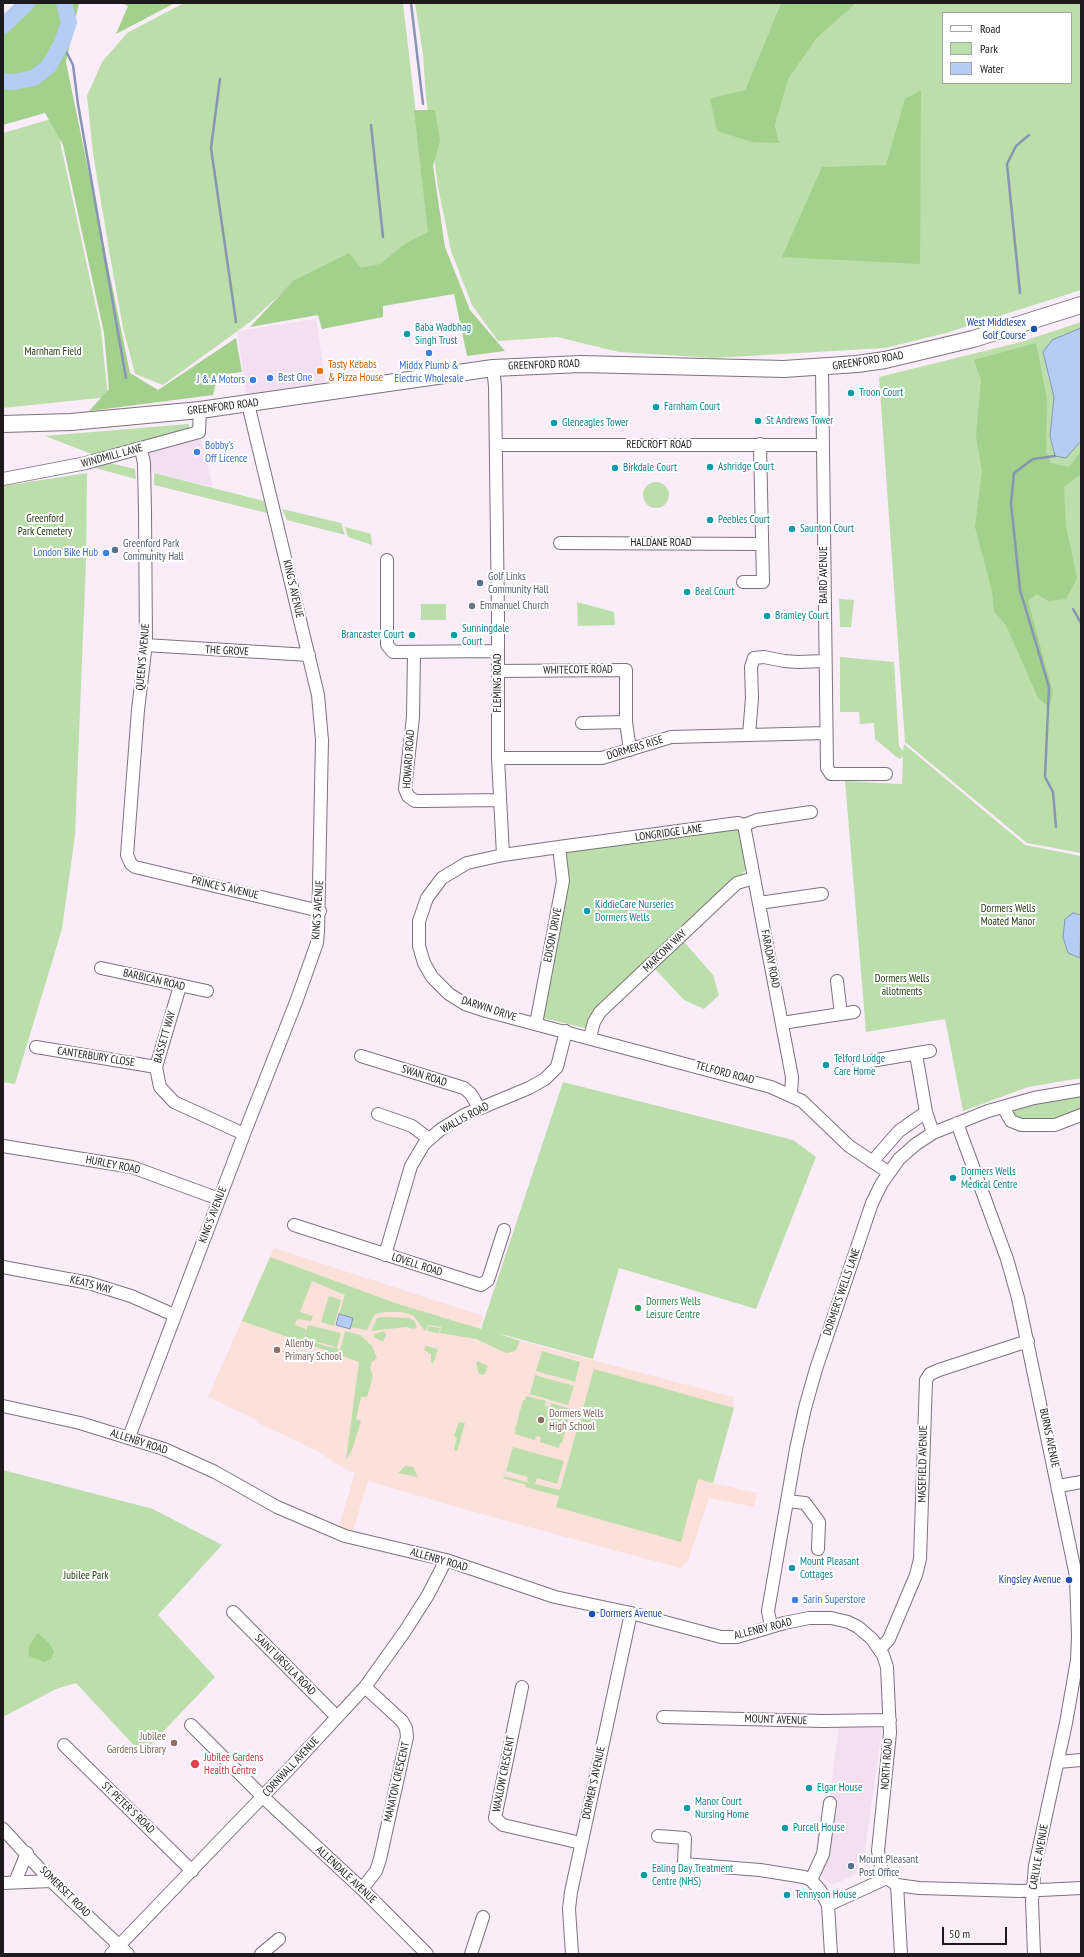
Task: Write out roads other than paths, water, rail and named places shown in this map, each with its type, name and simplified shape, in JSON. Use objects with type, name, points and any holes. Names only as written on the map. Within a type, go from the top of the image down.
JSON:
[{"type":"main road","name":"GREENFORD ROAD","points":[[3,424],[71,422],[200,410],[493,368],[581,364],[744,369],[822,368],[885,360],[973,339],[1081,305]]},
{"type":"street","name":"FLEMING ROAD","points":[[493,368],[495,381],[496,445],[498,758],[503,855]]},
{"type":"street","name":"BAIRD AVENUE","points":[[822,368],[827,768],[831,774],[886,774]]},
{"type":"street","name":"KING'S AVENUE","points":[[129,1437],[174,1315],[308,970],[317,943],[320,910],[322,740],[318,695],[248,404]]},
{"type":"street","name":"WINDMILL LANE","points":[[3,479],[86,463],[199,432],[200,410]]},
{"type":"street","points":[[743,582],[763,582],[760,444]]},
{"type":"street","name":"REDCROFT ROAD","points":[[496,445],[823,445]]},
{"type":"street","name":"QUEEN'S AVENUE","points":[[131,864],[127,855],[126,847],[138,710],[146,645],[144,464],[141,448]]},
{"type":"street","name":"HALDANE ROAD","points":[[560,543],[762,544]]},
{"type":"street","points":[[387,560],[387,645],[393,652],[498,651]]},
{"type":"street","name":"THE GROVE","points":[[146,645],[309,655]]},
{"type":"street","name":"HOWARD ROAD","points":[[414,652],[412,717],[405,789],[408,796],[415,801],[424,802],[499,800]]},
{"type":"street","points":[[749,735],[752,698],[751,667],[754,658],[764,656],[784,661],[825,661]]},
{"type":"street","name":"WHITECOTE ROAD","points":[[498,671],[626,670],[626,722],[630,750]]},
{"type":"street","points":[[582,723],[626,722]]},
{"type":"street","name":"DORMERS RISE","points":[[498,758],[602,758],[671,737],[826,733]]},
{"type":"street","name":"LONGRIDGE LANE","points":[[527,852],[738,824],[744,825],[757,820],[811,812]]},
{"type":"street","name":"FARADAY ROAD","points":[[744,825],[792,1077],[791,1095]]},
{"type":"street","name":"EDISON DRIVE","points":[[536,1024],[563,881],[559,847]]},
{"type":"street","name":"DARWIN DRIVE","points":[[527,852],[467,862],[448,873],[437,884],[427,898],[420,912],[418,930],[419,946],[424,963],[429,973],[449,994],[475,1007],[536,1024]]},
{"type":"street","name":"PRINCE'S AVENUE","points":[[131,864],[153,872],[320,910]]},
{"type":"street","name":"MARCONI WAY","points":[[590,1037],[594,1022],[600,1012],[737,883],[754,878]]},
{"type":"street","points":[[759,903],[822,894]]},
{"type":"street","name":"BARBICAN ROAD","points":[[101,968],[207,991]]},
{"type":"street","points":[[837,981],[841,1014]]},
{"type":"street","name":"BASSETT WAY","points":[[180,986],[156,1067],[160,1087],[174,1102],[244,1134]]},
{"type":"street","points":[[782,1023],[854,1012]]},
{"type":"street","name":"TELFORD ROAD","points":[[536,1024],[753,1081],[791,1095],[810,1108],[849,1146],[888,1172]]},
{"type":"street","name":"WALLIS ROAD","points":[[385,1255],[411,1166],[429,1138],[452,1122],[479,1108],[529,1088],[550,1075],[557,1067],[566,1031]]},
{"type":"street","name":"CANTERBURY CLOSE","points":[[36,1047],[156,1067]]},
{"type":"street","points":[[859,1063],[930,1052]]},
{"type":"street","points":[[916,1054],[926,1112],[933,1133]]},
{"type":"street","name":"SWAN ROAD","points":[[361,1056],[464,1088],[471,1094],[479,1108]]},
{"type":"street","name":"DORMER’S WELLS LANE","points":[[771,1626],[768,1611],[797,1443],[816,1370],[872,1203],[888,1172],[909,1150],[933,1133],[1003,1107],[1034,1098],[1081,1090]]},
{"type":"street","points":[[1003,1107],[1011,1121],[1021,1125],[1055,1125],[1081,1115]]},
{"type":"street","points":[[872,1162],[899,1131],[926,1112]]},
{"type":"street","points":[[378,1114],[412,1126],[429,1138]]},
{"type":"street","name":"BURNS AVENUE","points":[[957,1123],[1007,1259],[1028,1341],[1075,1566],[1080,1636],[1058,1762]]},
{"type":"street","name":"HURLEY ROAD","points":[[3,1146],[132,1167],[219,1199]]},
{"type":"street","name":"LOVELL ROAD","points":[[294,1225],[480,1285],[488,1280],[504,1230]]},
{"type":"street","name":"KEATS WAY","points":[[3,1267],[88,1283],[131,1296],[174,1315]]},
{"type":"street","name":"MASEFIELD AVENUE","points":[[880,1649],[889,1639],[916,1575],[920,1559],[926,1380],[930,1374],[939,1370],[1028,1341]]},
{"type":"street","name":"ALLENBY ROAD","points":[[3,1406],[129,1437],[193,1461],[277,1507],[339,1534],[446,1560],[540,1593],[630,1613],[722,1637],[738,1637],[771,1626],[809,1618],[837,1618],[858,1627],[880,1649]]},
{"type":"street","points":[[1059,1486],[1081,1482]]},
{"type":"street","points":[[787,1501],[805,1503],[819,1522],[818,1549]]},
{"type":"street","name":"CORNWALL AVENUE","points":[[115,1950],[263,1797],[364,1687],[405,1631],[428,1595],[446,1560]]},
{"type":"street","name":"SAINT URSULA ROAD","points":[[233,1612],[337,1717]]},
{"type":"street","name":"DORMER'S AVENUE","points":[[572,1954],[570,1900],[630,1613]]},
{"type":"street","name":"NORTH ROAD","points":[[880,1649],[887,1667],[890,1720],[888,1758],[878,1852],[881,1867],[892,1881],[901,1954]]},
{"type":"street","name":"MANATON CRESCENT","points":[[362,1890],[376,1870],[380,1858],[407,1737],[402,1721],[364,1687]]},
{"type":"street","name":"WAXLOW CRESCENT","points":[[522,1687],[495,1818],[499,1823],[508,1827],[581,1843]]},
{"type":"street","name":"MOUNT AVENUE","points":[[663,1717],[816,1721],[890,1720]]},
{"type":"street","name":"ALLENDALE AVENUE","points":[[191,1725],[263,1797],[362,1890],[427,1954]]},
{"type":"street","name":"ST. PETER'S ROAD","points":[[64,1745],[192,1871]]},
{"type":"street","points":[[1058,1762],[1081,1760]]},
{"type":"street","name":"CARLYLE AVENUE","points":[[1034,1954],[1032,1890],[1035,1866],[1058,1762]]},
{"type":"street","points":[[811,1880],[823,1854],[830,1803]]},
{"type":"street","name":"SOMERSET ROAD","points":[[3,1829],[27,1853],[115,1950],[128,1954]]},
{"type":"street","points":[[658,1836],[685,1838],[684,1864],[760,1870],[804,1877],[811,1880],[820,1890],[828,1905],[830,1954]]},
{"type":"street","points":[[16,1882],[27,1853]]},
{"type":"street","points":[[3,1883],[51,1881]]},
{"type":"street","points":[[828,1905],[892,1881],[919,1888],[1032,1890],[1081,1888]]},
{"type":"street","points":[[471,1954],[483,1917]]},
{"type":"street","points":[[261,1954],[279,1939]]},
{"type":"water","points":[[1081,328],[1081,441],[1066,458],[1055,456],[1050,436],[1054,397],[1043,352],[1052,340]]},
{"type":"water","points":[[1073,913],[1081,915],[1080,958],[1068,953],[1063,937],[1065,919]]},
{"type":"water","points":[[339,1314],[353,1318],[350,1329],[336,1325]]},
{"type":"waterway","points":[[3,26],[27,3]]},
{"type":"waterway","points":[[3,81],[13,82],[34,78],[49,66],[62,43],[69,22],[64,3]]},
{"type":"waterway","points":[[411,3],[423,104]]},
{"type":"waterway","points":[[62,43],[73,65],[78,104],[126,378]]},
{"type":"waterway","points":[[220,79],[211,148],[236,322]]},
{"type":"waterway","points":[[371,125],[383,237]]},
{"type":"waterway","points":[[1020,293],[1007,164],[1016,146],[1029,135]]},
{"type":"waterway","points":[[1055,456],[1033,459],[1014,473],[1011,503],[1020,590],[1049,687],[1045,777],[1053,792],[1056,827]]},
{"type":"waterway","points":[[1073,609],[1081,623]]},
{"type":"place","name":"West Middlesex Golf Course","points":[[1034,329]]},
{"type":"place","name":"Baba Wadbhag Singh Trust","points":[[407,334]]},
{"type":"place","name":"Middx Plumb & Electric Wholesale","points":[[429,353]]},
{"type":"place","name":"Tasty Kebabs & Pizza House","points":[[320,371]]},
{"type":"place","name":"Best One","points":[[270,378]]},
{"type":"place","name":"J & A Motors","points":[[253,380]]},
{"type":"place","name":"Troon Court","points":[[851,393]]},
{"type":"place","name":"Farnham Court","points":[[656,407]]},
{"type":"place","name":"St Andrews Tower","points":[[758,421]]},
{"type":"place","name":"Gleneagles Tower","points":[[554,423]]},
{"type":"place","name":"Bobby's Off Licence","points":[[197,452]]},
{"type":"place","name":"Ashridge Court","points":[[710,467]]},
{"type":"place","name":"Birkdale Court","points":[[615,468]]},
{"type":"place","name":"Peebles Court","points":[[710,520]]},
{"type":"place","name":"Saunton Court","points":[[792,529]]},
{"type":"place","name":"Greenford Park Community Hall","points":[[115,550]]},
{"type":"place","name":"London Bike Hub","points":[[106,553]]},
{"type":"place","name":"Golf Links Community Hall","points":[[480,583]]},
{"type":"place","name":"Beal Court","points":[[687,592]]},
{"type":"place","name":"Emmanuel Church","points":[[472,606]]},
{"type":"place","name":"Bramley Court","points":[[767,616]]},
{"type":"place","name":"Brancaster Court","points":[[412,635]]},
{"type":"place","name":"Sunningdale Court","points":[[454,635]]},
{"type":"place","name":"KiddieCare Nurseries Dormers Wells","points":[[587,911]]},
{"type":"place","name":"Telford Lodge Care Home","points":[[826,1065]]},
{"type":"place","name":"Dormers Wells Medical Centre","points":[[953,1178]]},
{"type":"place","name":"Dormers Wells Leisure Centre","points":[[638,1308]]},
{"type":"place","name":"Allenby Primary School","points":[[277,1350]]},
{"type":"place","name":"Dormers Wells High School","points":[[541,1420]]},
{"type":"place","name":"Mount Pleasant Cottages","points":[[792,1568]]},
{"type":"place","name":"Kingsley Avenue","points":[[1069,1580]]},
{"type":"place","name":"Sarin Superstore","points":[[795,1600]]},
{"type":"place","name":"Dormers Avenue","points":[[592,1614]]},
{"type":"place","name":"Jubilee Gardens Library","points":[[174,1743]]},
{"type":"place","name":"Jubilee Gardens Health Centre","points":[[195,1764]]},
{"type":"place","name":"Elgar House","points":[[809,1788]]},
{"type":"place","name":"Manor Court Nursing Home","points":[[687,1808]]},
{"type":"place","name":"Purcell House","points":[[785,1828]]},
{"type":"place","name":"Mount Pleasant Post Office","points":[[851,1866]]},
{"type":"place","name":"Ealing Day Treatment Centre (NHS)","points":[[644,1875]]},
{"type":"place","name":"Tennyson House","points":[[787,1895]]},
{"type":"park label","name":"Marnham Field","points":[[53,352]]},
{"type":"park label","name":"Greenford Park Cemetery","points":[[45,525]]},
{"type":"park label","name":"Dormers Wells Moated Manor","points":[[1008,915]]},
{"type":"park label","name":"Dormers Wells allotments","points":[[902,985]]},
{"type":"park label","name":"Jubilee Park","points":[[86,1576]]}]
